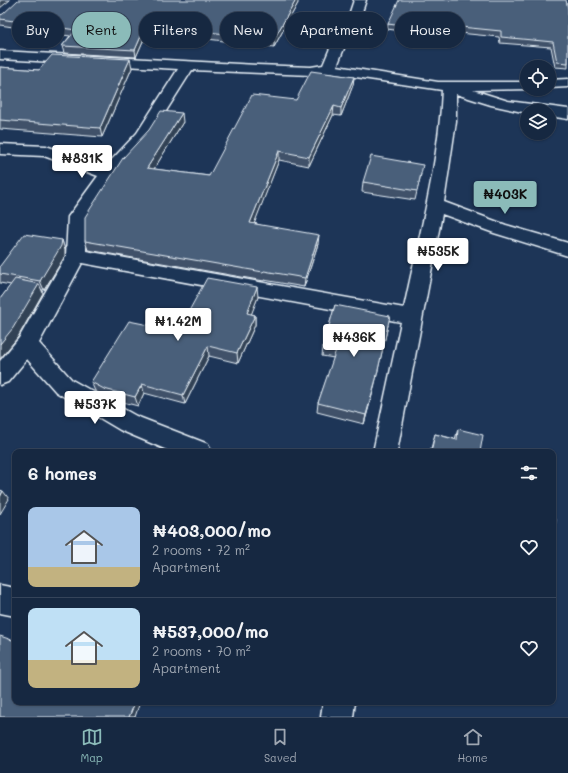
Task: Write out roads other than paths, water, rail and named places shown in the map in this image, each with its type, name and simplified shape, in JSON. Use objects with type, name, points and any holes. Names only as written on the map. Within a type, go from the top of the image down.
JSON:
[{"type":"street","points":[[329,70],[340,40],[356,12],[360,0]]},
{"type":"street","points":[[0,55],[186,66],[304,71],[329,70],[449,86],[520,86]]},
{"type":"street","points":[[0,376],[27,344],[76,256],[77,217],[108,174],[143,135],[186,66]]},
{"type":"street","points":[[556,84],[568,83]]},
{"type":"street","points":[[449,86],[472,96],[520,108]]},
{"type":"street","points":[[386,449],[435,205],[448,121],[449,86]]},
{"type":"street","points":[[556,112],[568,114]]},
{"type":"street","points":[[0,149],[46,151],[82,163],[108,174]]},
{"type":"street","points":[[435,205],[500,229],[568,250]]},
{"type":"street","points":[[76,256],[413,317]]},
{"type":"street","points":[[27,344],[64,386],[128,423],[192,449]]},
{"type":"street","points":[[0,599],[12,601]]},
{"type":"street","points":[[337,717],[339,705]]}]
